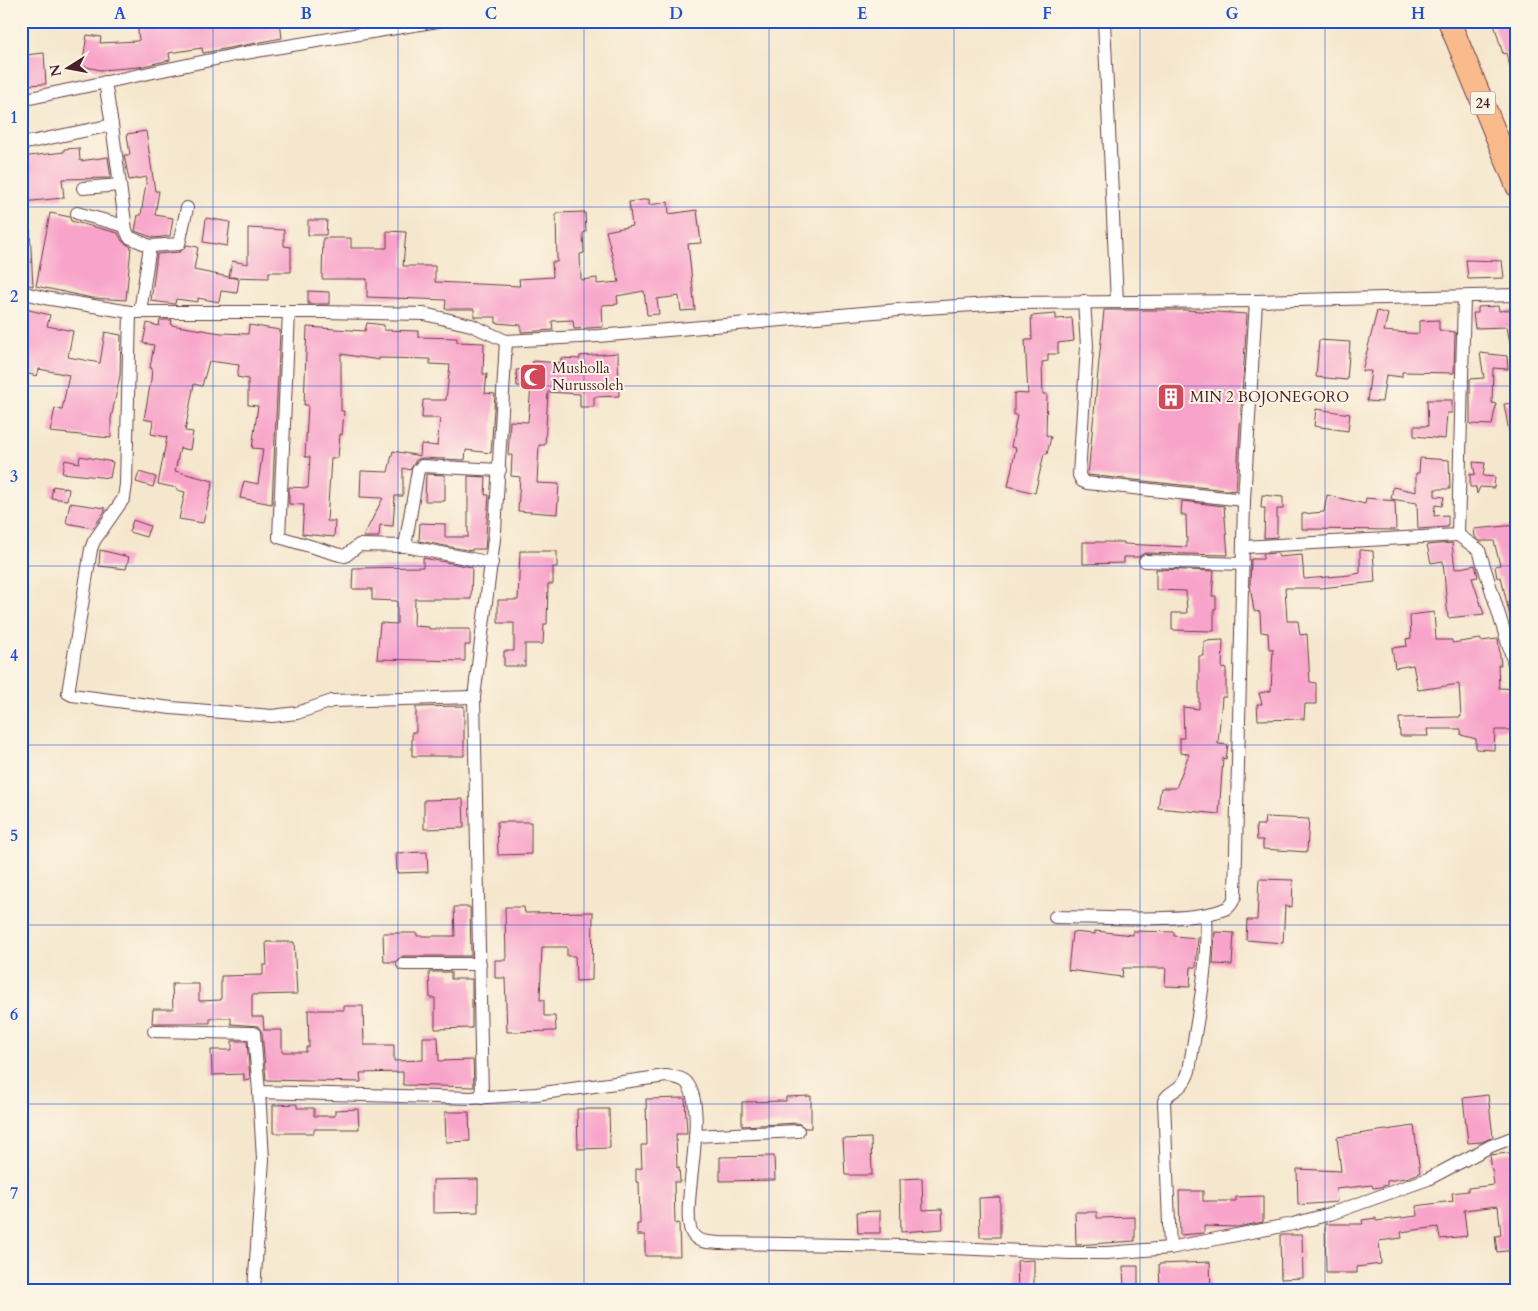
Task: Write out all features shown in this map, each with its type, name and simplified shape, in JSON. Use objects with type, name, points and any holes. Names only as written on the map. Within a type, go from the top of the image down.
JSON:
[{"type":"highway","name":"24","points":[[1449,21],[1517,186]]},
{"type":"street","points":[[21,100],[239,54],[438,21]]},
{"type":"street","points":[[1104,21],[1117,302]]},
{"type":"street","points":[[105,82],[125,226],[129,237],[150,246],[179,244],[187,208]]},
{"type":"street","points":[[21,144],[111,120]]},
{"type":"street","points":[[83,188],[120,185]]},
{"type":"street","points":[[78,213],[125,226]]},
{"type":"street","points":[[150,246],[135,312],[124,498],[94,541],[91,549],[68,692],[72,695],[171,708],[272,716],[297,714],[332,701],[474,697]]},
{"type":"street","points":[[21,292],[45,298],[135,312],[424,314],[471,325],[506,341],[598,336],[910,309],[1006,303],[1517,295]]},
{"type":"street","points":[[1458,535],[1464,297]]},
{"type":"street","points":[[1056,917],[1206,914],[1226,908],[1232,904],[1235,896],[1244,500],[1256,300]]},
{"type":"street","points":[[1084,301],[1087,346],[1079,475],[1082,481],[1244,500]]},
{"type":"street","points":[[289,312],[279,537],[345,556],[359,545],[405,546],[492,563]]},
{"type":"street","points":[[482,1098],[474,697],[492,563],[500,470],[506,341]]},
{"type":"street","points":[[405,546],[418,470],[422,466],[500,470]]},
{"type":"street","points":[[1244,547],[1458,535],[1479,550],[1517,673]]},
{"type":"street","points":[[1145,561],[1243,564]]},
{"type":"street","points":[[1170,1248],[1164,1101],[1166,1097],[1185,1083],[1189,1070],[1203,982],[1207,934],[1206,914]]},
{"type":"street","points":[[403,964],[480,964]]},
{"type":"street","points":[[154,1030],[254,1034],[263,1159],[254,1290]]},
{"type":"street","points":[[259,1092],[482,1098],[536,1094],[666,1076],[680,1078],[687,1082],[696,1110],[690,1224],[691,1232],[695,1237],[703,1241],[905,1246],[1070,1253],[1107,1253],[1170,1248],[1293,1224],[1330,1214],[1428,1179],[1491,1146],[1517,1136]]},
{"type":"street","points":[[695,1136],[798,1131]]},
{"type":"building","points":[[137,21],[155,21],[156,24],[184,21],[185,26],[216,21],[280,21],[282,38],[203,53],[202,48],[169,53],[170,60],[139,67],[101,70],[82,66],[87,35],[101,37],[100,43],[137,41],[139,40]]},
{"type":"building","points":[[1493,21],[1517,21],[1517,80],[1514,80],[1506,53],[1503,54]]},
{"type":"building","points":[[44,53],[46,84],[27,85],[25,55]]},
{"type":"building","points":[[146,131],[155,191],[159,191],[155,215],[173,218],[170,236],[154,238],[135,231],[138,215],[141,215],[147,177],[129,180],[124,155],[130,155],[127,134]]},
{"type":"building","points":[[79,148],[80,161],[108,157],[111,178],[62,179],[64,198],[21,202],[21,157],[64,152],[64,149]]},
{"type":"building","points":[[649,199],[649,205],[668,202],[669,214],[697,210],[701,243],[688,244],[695,310],[681,311],[679,296],[657,299],[659,314],[647,315],[644,291],[617,296],[618,304],[602,305],[603,327],[574,329],[573,320],[552,321],[553,330],[521,332],[521,325],[496,323],[496,317],[474,317],[474,309],[445,309],[446,300],[367,297],[367,279],[322,279],[323,238],[351,238],[351,248],[387,248],[387,231],[406,232],[403,266],[435,266],[435,282],[520,286],[519,279],[553,277],[552,262],[557,262],[556,213],[585,212],[584,253],[580,254],[581,280],[597,278],[597,284],[619,282],[606,231],[632,226],[629,202]]},
{"type":"building","points":[[50,213],[70,217],[71,221],[118,233],[122,241],[131,247],[126,300],[92,298],[36,286]]},
{"type":"building","points":[[206,218],[230,222],[227,246],[203,242]]},
{"type":"building","points":[[308,220],[327,220],[326,235],[308,235]]},
{"type":"building","points":[[248,228],[284,230],[284,246],[291,247],[291,272],[269,272],[269,278],[229,277],[232,261],[248,264]]},
{"type":"building","points":[[21,230],[30,230],[33,286],[21,283]]},
{"type":"building","points":[[187,245],[198,247],[194,270],[239,279],[237,293],[221,291],[219,302],[198,298],[198,302],[176,299],[175,304],[151,301],[157,254],[180,252]]},
{"type":"building","points":[[1466,260],[1502,261],[1504,278],[1468,279]]},
{"type":"building","points":[[308,291],[329,292],[329,304],[308,304]]},
{"type":"building","points":[[1498,306],[1499,311],[1517,309],[1517,348],[1511,348],[1507,327],[1475,328],[1473,313],[1478,313],[1478,307]]},
{"type":"building","points":[[25,309],[50,315],[47,326],[73,331],[68,357],[100,363],[105,332],[121,335],[120,375],[111,419],[111,438],[50,432],[55,408],[62,410],[69,375],[39,369],[37,376],[21,372],[21,324]]},
{"type":"building","name":"MIN 2 BOJONEGORO","points":[[1104,310],[1185,310],[1247,314],[1236,491],[1088,475]]},
{"type":"building","points":[[1377,311],[1388,314],[1384,331],[1419,334],[1419,321],[1439,320],[1439,330],[1455,332],[1454,373],[1402,372],[1402,377],[1386,375],[1382,402],[1367,401],[1371,371],[1362,371]]},
{"type":"building","points":[[1056,314],[1056,319],[1072,318],[1074,341],[1058,343],[1058,354],[1048,354],[1048,361],[1042,362],[1043,394],[1047,394],[1046,435],[1051,437],[1047,454],[1044,454],[1035,493],[1008,486],[1016,448],[1011,447],[1017,415],[1014,415],[1014,393],[1028,394],[1025,340],[1032,340],[1031,316]]},
{"type":"building","points":[[160,320],[172,320],[171,325],[221,333],[248,334],[249,325],[280,330],[272,504],[240,498],[244,481],[258,484],[263,449],[252,448],[258,406],[248,405],[248,379],[237,377],[239,365],[209,361],[202,386],[194,384],[185,431],[193,432],[190,450],[180,448],[175,471],[213,481],[203,523],[179,519],[185,492],[177,490],[177,488],[158,484],[167,437],[151,434],[153,421],[144,419],[151,380],[152,368],[150,368],[154,345],[143,343],[147,323],[159,326]]},
{"type":"building","points":[[367,323],[384,325],[384,330],[418,331],[418,337],[457,338],[457,342],[484,343],[483,374],[487,374],[485,393],[495,394],[491,453],[466,450],[465,460],[422,458],[416,460],[410,470],[403,468],[403,496],[395,496],[393,526],[380,525],[379,537],[363,537],[383,498],[360,497],[361,471],[388,472],[393,451],[420,456],[421,444],[437,446],[440,418],[422,418],[423,400],[446,400],[450,365],[430,364],[430,359],[379,358],[379,360],[341,354],[341,411],[344,411],[342,435],[340,434],[338,458],[331,458],[327,521],[335,521],[334,537],[302,534],[304,505],[289,504],[289,487],[308,488],[310,457],[305,457],[308,405],[304,405],[307,327],[365,331]]},
{"type":"building","points":[[1319,340],[1350,342],[1347,380],[1316,377]]},
{"type":"building","points":[[618,353],[619,396],[594,397],[594,407],[580,407],[580,394],[548,392],[545,445],[539,445],[537,483],[559,484],[557,514],[518,511],[520,477],[511,476],[512,455],[508,455],[510,421],[528,422],[531,386],[517,386],[516,370],[533,369],[533,361],[561,363],[561,358],[580,359],[580,356]]},
{"type":"building","points":[[1480,353],[1507,356],[1508,369],[1493,368],[1492,403],[1496,404],[1492,425],[1470,424],[1470,379],[1484,378]]},
{"type":"building","points":[[1427,400],[1452,400],[1452,413],[1447,413],[1445,439],[1414,436],[1414,426],[1428,426]]},
{"type":"building","points":[[1517,403],[1517,443],[1511,443],[1504,404]]},
{"type":"building","points":[[1316,409],[1350,414],[1348,431],[1314,426]]},
{"type":"building","points":[[80,456],[113,462],[110,478],[62,473],[65,460],[79,463]]},
{"type":"building","points":[[1420,458],[1449,460],[1450,489],[1435,489],[1435,496],[1444,497],[1442,506],[1435,505],[1434,516],[1448,515],[1448,527],[1418,529],[1417,503],[1391,499],[1393,487],[1416,492],[1416,473],[1419,473]]},
{"type":"building","points":[[1473,462],[1485,463],[1483,476],[1495,477],[1494,488],[1480,487],[1477,494],[1476,487],[1470,487],[1470,474],[1475,475]]},
{"type":"building","points":[[139,472],[156,477],[153,487],[136,482]]},
{"type":"building","points":[[426,474],[445,475],[445,501],[425,501]]},
{"type":"building","points":[[468,476],[486,477],[485,495],[489,495],[485,549],[472,549],[472,551],[419,541],[420,523],[445,524],[445,537],[468,537]]},
{"type":"building","points":[[53,486],[69,489],[67,500],[51,498]]},
{"type":"building","points":[[1262,495],[1283,497],[1283,509],[1277,509],[1277,537],[1264,538],[1265,508],[1261,508]]},
{"type":"building","points":[[1327,495],[1365,504],[1366,498],[1395,501],[1396,530],[1302,529],[1302,514],[1324,512]]},
{"type":"building","points":[[1182,501],[1224,506],[1228,555],[1145,553],[1138,557],[1124,557],[1124,563],[1083,564],[1083,542],[1124,542],[1124,544],[1187,547],[1186,515],[1181,515]]},
{"type":"building","points":[[70,503],[105,508],[105,511],[93,528],[66,523]]},
{"type":"building","points":[[133,520],[150,526],[146,537],[129,532]]},
{"type":"building","points":[[1517,525],[1517,625],[1512,626],[1501,577],[1497,578],[1495,566],[1500,565],[1494,541],[1480,541],[1475,537],[1474,529]]},
{"type":"building","points":[[1452,543],[1455,569],[1475,565],[1478,577],[1472,578],[1484,614],[1448,618],[1443,561],[1431,563],[1427,545]]},
{"type":"building","points":[[100,550],[129,557],[126,569],[99,566]]},
{"type":"building","points":[[1360,550],[1373,551],[1375,582],[1321,588],[1285,588],[1287,621],[1298,621],[1300,635],[1307,634],[1310,682],[1316,683],[1316,704],[1305,704],[1304,719],[1258,720],[1257,704],[1262,704],[1259,693],[1271,691],[1273,649],[1269,649],[1268,633],[1261,632],[1260,612],[1254,611],[1250,585],[1251,559],[1263,559],[1263,554],[1277,553],[1279,557],[1302,555],[1304,579],[1360,573]]},
{"type":"building","points":[[520,551],[557,551],[557,567],[553,567],[553,584],[548,584],[547,624],[544,624],[543,644],[525,644],[525,666],[504,666],[504,651],[514,651],[514,623],[498,623],[498,600],[518,600]]},
{"type":"building","points":[[423,558],[472,567],[471,599],[415,599],[414,626],[429,627],[429,629],[470,629],[470,645],[465,645],[465,661],[377,659],[380,623],[397,624],[397,601],[372,600],[372,589],[352,589],[353,568],[423,567]]},
{"type":"building","points":[[1156,569],[1214,571],[1212,596],[1216,596],[1216,609],[1214,609],[1214,631],[1172,630],[1172,613],[1187,613],[1186,591],[1156,590]]},
{"type":"building","points":[[1434,612],[1436,640],[1452,640],[1452,643],[1498,639],[1501,665],[1498,665],[1499,688],[1517,689],[1517,730],[1495,730],[1494,750],[1476,749],[1476,739],[1461,735],[1461,729],[1427,729],[1428,736],[1400,736],[1399,718],[1461,717],[1459,684],[1418,690],[1413,665],[1395,668],[1392,648],[1407,646],[1406,639],[1411,638],[1410,615]]},
{"type":"building","points":[[1223,640],[1222,669],[1226,668],[1226,697],[1222,697],[1218,744],[1228,745],[1226,759],[1223,758],[1219,814],[1158,808],[1161,788],[1176,788],[1189,754],[1180,753],[1180,738],[1184,738],[1183,707],[1199,709],[1199,656],[1204,656],[1204,641]]},
{"type":"building","points":[[464,706],[464,756],[412,756],[412,732],[416,732],[416,707]]},
{"type":"building","points":[[463,799],[464,828],[424,829],[424,800]]},
{"type":"building","points":[[1265,817],[1309,819],[1307,852],[1263,849],[1263,840],[1257,840],[1256,825],[1264,825]]},
{"type":"building","points":[[497,822],[531,822],[531,854],[498,855]]},
{"type":"building","points":[[427,852],[428,872],[397,873],[396,853]]},
{"type":"building","points":[[1259,879],[1293,880],[1292,907],[1285,906],[1283,943],[1246,940],[1247,920],[1257,920]]},
{"type":"building","points":[[454,907],[470,907],[471,956],[403,956],[395,962],[384,962],[383,933],[417,933],[417,936],[455,936]]},
{"type":"building","points":[[505,907],[524,907],[525,913],[593,912],[592,980],[576,981],[575,956],[567,956],[567,947],[542,947],[540,1000],[544,1000],[544,1016],[555,1016],[556,1031],[507,1032],[505,978],[495,978],[495,960],[506,960]]},
{"type":"building","points":[[1095,931],[1133,935],[1133,931],[1174,932],[1174,936],[1198,938],[1196,967],[1191,967],[1190,987],[1165,986],[1166,968],[1123,968],[1122,977],[1068,970],[1072,932],[1095,934]]},
{"type":"building","points":[[1215,932],[1234,933],[1232,965],[1213,964]]},
{"type":"building","points":[[266,942],[294,942],[297,994],[252,995],[252,1017],[263,1017],[264,1030],[282,1030],[282,1052],[306,1052],[306,1047],[309,1047],[308,1010],[344,1010],[344,1006],[363,1006],[364,1045],[394,1045],[394,1061],[423,1060],[423,1037],[438,1037],[439,1061],[473,1060],[474,1087],[403,1085],[403,1072],[360,1073],[361,1082],[266,1080],[262,1032],[258,1026],[231,1024],[231,1018],[210,1018],[210,1023],[152,1023],[153,1009],[173,1009],[172,984],[199,984],[199,1001],[221,1000],[221,976],[263,975],[263,965],[267,965]]},
{"type":"building","points":[[429,972],[451,972],[451,979],[472,979],[472,1028],[435,1029],[435,998],[430,998]]},
{"type":"building","points":[[232,1041],[247,1041],[250,1080],[244,1081],[244,1074],[212,1075],[211,1050],[232,1050]]},
{"type":"building","points":[[1488,1095],[1493,1137],[1482,1142],[1468,1143],[1463,1098]]},
{"type":"building","points":[[811,1096],[811,1128],[805,1128],[798,1123],[742,1126],[742,1102],[786,1101],[786,1097]]},
{"type":"building","points":[[685,1098],[687,1134],[676,1134],[677,1168],[679,1167],[680,1182],[674,1182],[675,1224],[679,1223],[680,1256],[645,1256],[645,1235],[637,1235],[637,1224],[640,1224],[639,1182],[636,1182],[636,1169],[642,1168],[641,1145],[647,1145],[646,1099]]},
{"type":"building","points":[[297,1104],[297,1108],[314,1108],[314,1116],[335,1116],[335,1110],[358,1109],[359,1129],[314,1129],[314,1133],[273,1133],[273,1105]]},
{"type":"building","points":[[577,1109],[609,1109],[610,1148],[578,1149]]},
{"type":"building","points":[[445,1112],[469,1112],[470,1141],[446,1142]]},
{"type":"building","points":[[1414,1126],[1420,1173],[1406,1178],[1387,1181],[1387,1185],[1380,1187],[1373,1188],[1372,1185],[1336,1189],[1337,1202],[1298,1205],[1297,1169],[1341,1171],[1337,1137]]},
{"type":"building","points":[[871,1138],[872,1175],[845,1175],[843,1139]]},
{"type":"building","points":[[1517,1152],[1517,1250],[1497,1252],[1495,1236],[1501,1235],[1498,1206],[1464,1210],[1467,1236],[1440,1239],[1438,1227],[1401,1232],[1402,1238],[1379,1241],[1381,1264],[1357,1267],[1357,1273],[1326,1273],[1325,1224],[1363,1224],[1362,1220],[1376,1218],[1376,1221],[1417,1216],[1416,1206],[1453,1201],[1452,1193],[1468,1191],[1468,1188],[1494,1185],[1490,1155]]},
{"type":"building","points":[[774,1156],[775,1180],[720,1181],[720,1157]]},
{"type":"building","points":[[922,1178],[923,1210],[942,1209],[943,1229],[901,1232],[900,1179]]},
{"type":"building","points":[[478,1179],[478,1212],[433,1213],[433,1180]]},
{"type":"building","points":[[1179,1191],[1203,1191],[1203,1201],[1236,1201],[1236,1197],[1263,1196],[1263,1222],[1237,1227],[1204,1226],[1204,1233],[1180,1235]]},
{"type":"building","points":[[1000,1197],[1000,1237],[980,1237],[979,1198]]},
{"type":"building","points":[[880,1211],[880,1233],[858,1233],[857,1212]]},
{"type":"building","points":[[1075,1212],[1097,1212],[1097,1218],[1135,1217],[1135,1241],[1076,1245]]},
{"type":"building","points":[[1280,1235],[1302,1235],[1303,1278],[1281,1279]]},
{"type":"building","points":[[1034,1260],[1034,1290],[1018,1290],[1017,1261]]},
{"type":"building","points":[[1210,1262],[1211,1290],[1160,1290],[1159,1264]]},
{"type":"building","points":[[1123,1266],[1138,1266],[1138,1290],[1124,1290]]},
{"type":"place","name":"Musholla Nurussoleh","points":[[533,377]]},
{"type":"place","name":"MIN 2 BOJONEGORO","points":[[1171,397]]}]
